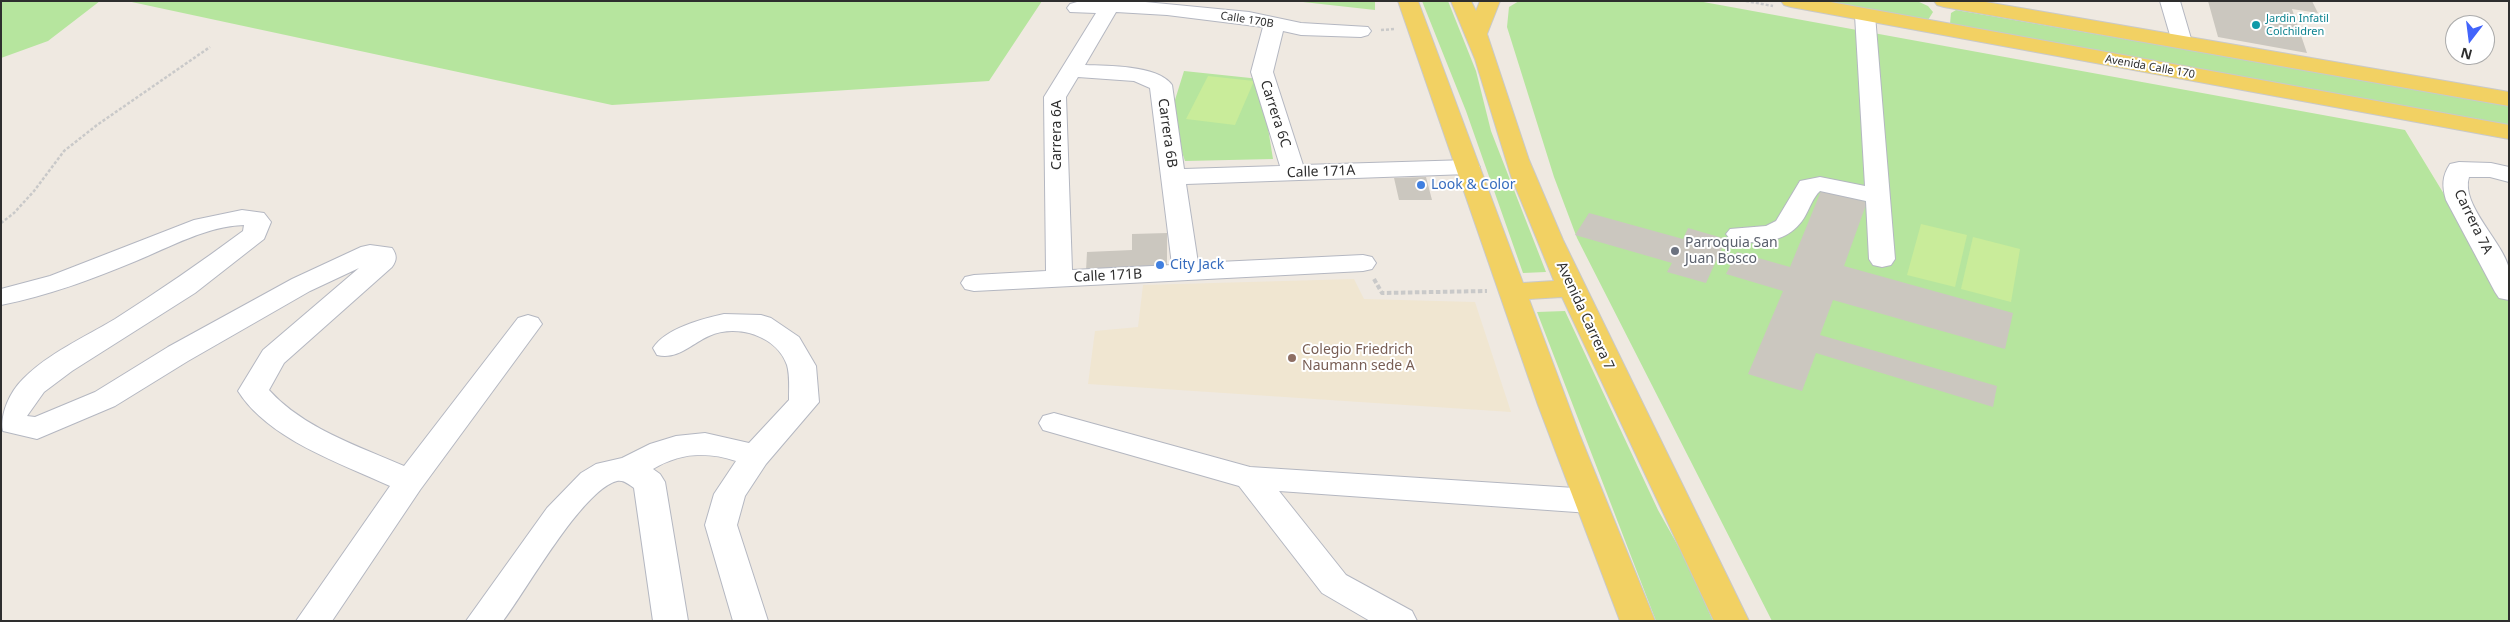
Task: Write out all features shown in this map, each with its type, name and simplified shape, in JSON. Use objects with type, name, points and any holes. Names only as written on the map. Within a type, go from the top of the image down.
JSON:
[{"type":"main road","points":[[1408,1],[1444,92],[1468,167],[1503,292],[1638,621]]},
{"type":"main road","name":"Avenida Carrera 7","points":[[1461,1],[1476,34],[1517,160],[1571,288],[1732,621]]},
{"type":"main road","points":[[1476,34],[1490,1]]},
{"type":"main road","name":"Avenida Calle 170","points":[[1792,1],[2509,132]]},
{"type":"main road","points":[[1938,29],[1942,1],[2509,99]]},
{"type":"main road","points":[[1503,292],[1571,288]]},
{"type":"street","points":[[2170,1],[2182,42]]},
{"type":"street","name":"Calle 170B","points":[[1077,8],[1110,6],[1176,10],[1249,18],[1318,31],[1361,31]]},
{"type":"street","name":"Carrera 6A","points":[[1059,278],[1056,97],[1110,6]]},
{"type":"street","points":[[1865,15],[1882,259]]},
{"type":"street","name":"Carrera 6C","points":[[1274,24],[1262,72],[1294,174]]},
{"type":"street","name":"Carrera 6B","points":[[1072,70],[1138,75],[1161,85],[1186,272]]},
{"type":"street","name":"Calle 171A","points":[[1173,177],[1468,167]]},
{"type":"street","name":"Carrera 7A","points":[[2509,174],[2491,170],[2459,169],[2454,184],[2458,200],[2509,292]]},
{"type":"street","points":[[1739,234],[1778,232],[1786,226],[1809,186],[1814,184],[1878,196]]},
{"type":"street","points":[[1,297],[57,281],[202,226],[238,216],[254,218],[258,222],[255,234],[185,287],[88,347],[34,385],[11,414],[14,424],[37,428],[105,399],[178,354],[300,286],[370,253],[383,254],[383,261],[273,357],[253,391],[261,402],[303,431],[409,482]]},
{"type":"street","name":"Calle 171B","points":[[974,283],[1363,263]]},
{"type":"street","points":[[666,348],[702,328],[724,323],[760,324],[790,343],[802,366],[804,402],[779,432],[755,456],[730,494],[721,525],[751,621]]},
{"type":"street","points":[[313,621],[384,521],[409,482],[528,324]]},
{"type":"street","points":[[1054,423],[1250,478],[1590,501]]},
{"type":"street","points":[[483,621],[544,534],[584,488],[606,472],[629,469],[654,453],[690,442],[732,447],[755,456]]},
{"type":"street","points":[[629,469],[649,482],[671,621]]},
{"type":"street","points":[[1250,478],[1334,584],[1400,621]]},
{"type":"path","points":[[1361,31],[1418,27]]},
{"type":"path","points":[[1,223],[14,213],[34,191],[64,151],[97,125],[210,47]]},
{"type":"path","points":[[1363,263],[1382,293],[1503,292]]},
{"type":"shaded area","name":"Colegio Friedrich Naumann sede A","points":[[1354,279],[1364,299],[1475,302],[1511,412],[1088,384],[1095,331],[1138,327],[1143,285]]},
{"type":"green space","points":[[1,1],[100,1],[48,41],[1,58]]},
{"type":"green space","points":[[127,1],[1042,1],[989,81],[612,105]]},
{"type":"green space","points":[[1294,1],[1375,1],[1375,10]]},
{"type":"green space","points":[[1422,1],[1448,1],[1476,71],[1491,131],[1546,272],[1523,273],[1466,111]]},
{"type":"green space","points":[[1519,1],[1698,1],[2405,130],[2509,301],[2509,621],[1772,621],[1577,238],[1554,177],[1507,27],[1509,7]]},
{"type":"green space","points":[[1811,1],[1917,1],[1928,6],[1933,12],[1928,20]]},
{"type":"green space","points":[[1956,10],[2509,105],[2509,127],[1950,24],[1951,13]]},
{"type":"green space","points":[[1184,71],[1260,79],[1273,159],[1185,161],[1170,116]]},
{"type":"green space","points":[[1208,76],[1254,81],[1235,125],[1186,119]]},
{"type":"green space","points":[[1921,224],[1967,235],[1955,287],[1907,275]]},
{"type":"green space","points":[[1973,237],[2020,249],[2011,302],[1961,289]]},
{"type":"green space","points":[[1565,311],[1658,510],[1686,560],[1713,621],[1656,621],[1537,312]]},
{"type":"building","name":"Jardin Infatil Colchildren","points":[[2208,1],[2312,1],[2318,13],[2292,9],[2307,53],[2218,37]]},
{"type":"building","points":[[1426,177],[1432,200],[1399,200],[1394,178]]},
{"type":"building","points":[[1821,191],[1867,202],[1844,266],[2013,313],[2005,349],[1833,300],[1820,335],[1997,386],[1993,407],[1816,353],[1802,391],[1748,374],[1783,291],[1726,274],[1737,252],[1790,267]]},
{"type":"building","name":"Parroquia San Juan Bosco","points":[[1589,213],[1683,239],[1688,228],[1726,239],[1706,283],[1667,272],[1672,263],[1575,235]]},
{"type":"building","points":[[1167,233],[1167,269],[1086,271],[1087,252],[1132,250],[1132,234]]},
{"type":"place","name":"Jardin Infatil Colchildren","points":[[2256,25]]},
{"type":"place","name":"Look & Color","points":[[1421,185]]},
{"type":"place","name":"Parroquia San Juan Bosco","points":[[1675,251]]},
{"type":"place","name":"City Jack","points":[[1160,265]]},
{"type":"place","name":"Colegio Friedrich Naumann sede A","points":[[1292,358]]}]
